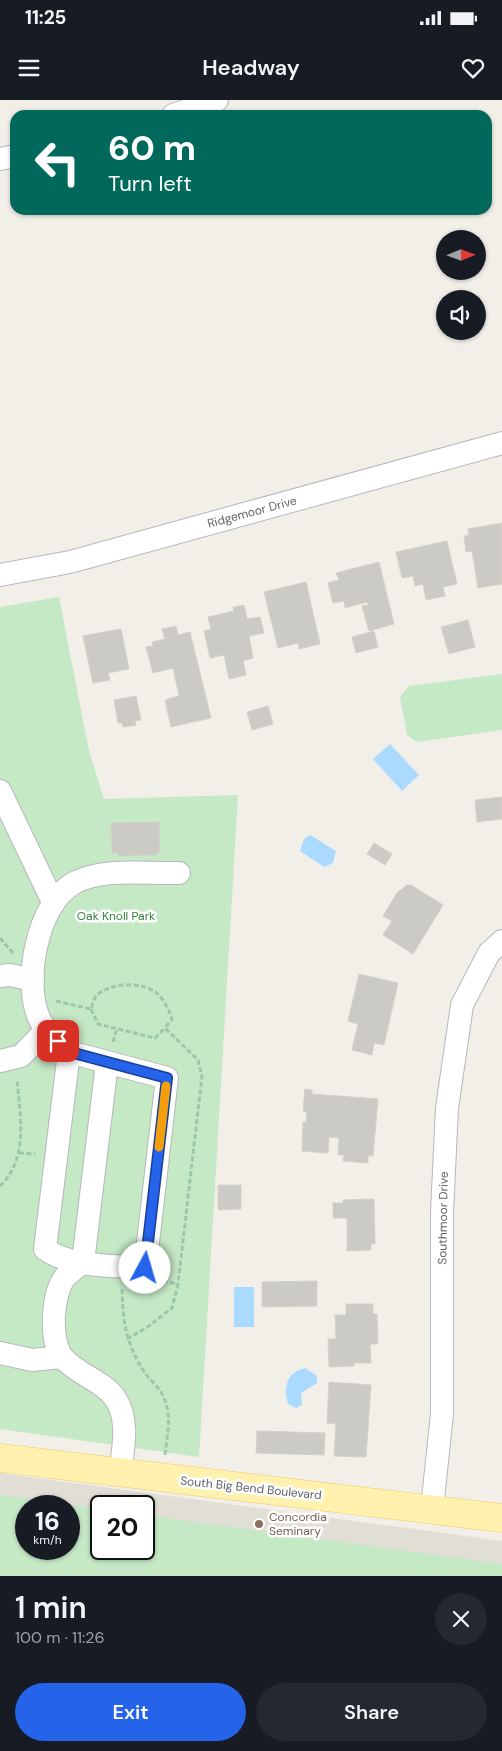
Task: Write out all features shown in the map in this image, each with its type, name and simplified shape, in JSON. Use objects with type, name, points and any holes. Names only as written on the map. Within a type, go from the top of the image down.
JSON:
[{"type":"main road","name":"South Big Bend Boulevard","points":[[0,1458],[432,1508],[502,1518]]},
{"type":"street","points":[[187,110],[217,100]]},
{"type":"street","name":"Ridgemoor Drive","points":[[0,575],[70,562],[502,443]]},
{"type":"street","points":[[0,791],[53,902]]},
{"type":"street","points":[[70,1052],[45,1249],[54,1255],[83,1262],[145,1268],[167,1078],[70,1052],[46,1030],[36,1008],[32,980],[40,935],[53,902],[72,884],[85,878],[102,875],[179,873]]},
{"type":"street","name":"Southmoor Drive","points":[[432,1508],[442,1414],[442,1212],[447,1108],[462,1005],[489,953],[502,941]]},
{"type":"street","points":[[0,976],[10,975],[32,980]]},
{"type":"street","points":[[7,1060],[29,1050],[46,1030]]},
{"type":"street","points":[[108,1063],[83,1262],[65,1277],[59,1289],[54,1332],[62,1357],[76,1370],[101,1385],[114,1398],[121,1411],[124,1437],[120,1473]]},
{"type":"street","points":[[0,1353],[32,1360],[62,1357]]},
{"type":"path","points":[[91,1009],[98,1024],[155,1038],[165,1028]]},
{"type":"path","points":[[0,1186],[8,1179],[14,1167],[20,1142],[17,1072],[7,1060]]},
{"type":"path","points":[[127,1339],[149,1326],[172,1308],[178,1284],[153,1280],[145,1268]]},
{"type":"path","points":[[122,1289],[127,1339],[135,1357],[164,1397],[169,1427],[162,1478]]},
{"type":"shaded area","name":"Concordia Seminary","points":[[0,1473],[502,1541],[502,1576],[0,1576]]},
{"type":"green space","name":"Oak Knoll Park","points":[[59,597],[89,751],[104,799],[238,795],[199,1457],[0,1429],[0,607]]},
{"type":"green space","points":[[502,674],[502,730],[417,742],[407,735],[400,697],[409,686]]},
{"type":"green space","points":[[0,1495],[15,1497],[15,1560],[80,1560],[80,1506],[90,1507],[90,1560],[155,1560],[155,1517],[502,1564],[502,1576],[0,1576]]},
{"type":"water","points":[[390,744],[419,775],[402,791],[373,759]]},
{"type":"water","points":[[310,835],[336,851],[333,863],[324,867],[300,851],[304,839]]},
{"type":"water","points":[[234,1287],[254,1287],[254,1327],[234,1327]]},
{"type":"water","points":[[305,1368],[317,1376],[317,1383],[301,1393],[302,1405],[296,1408],[288,1404],[286,1386],[294,1373]]},
{"type":"building","points":[[502,523],[502,584],[478,588],[472,551],[466,552],[464,536],[469,535],[468,529]]},
{"type":"building","points":[[447,541],[457,584],[443,587],[445,596],[426,600],[423,584],[415,586],[413,576],[402,578],[396,552]]},
{"type":"building","points":[[379,562],[394,624],[369,631],[362,606],[368,605],[367,602],[345,608],[344,601],[333,603],[328,583],[339,580],[336,573]]},
{"type":"building","points":[[306,582],[320,644],[299,649],[298,643],[278,648],[264,592]]},
{"type":"building","points":[[244,605],[247,619],[260,617],[264,633],[249,636],[253,658],[243,661],[246,675],[229,679],[224,655],[210,658],[204,631],[211,629],[208,617],[234,611],[233,607]]},
{"type":"building","points":[[468,620],[475,647],[449,654],[441,627]]},
{"type":"building","points":[[176,626],[178,635],[190,632],[211,718],[171,727],[165,700],[179,696],[173,668],[153,673],[146,647],[153,646],[152,642],[165,639],[162,629]]},
{"type":"building","points":[[121,629],[129,669],[108,673],[110,680],[93,683],[83,636]]},
{"type":"building","points":[[374,631],[378,647],[356,653],[352,637]]},
{"type":"building","points":[[136,696],[141,720],[135,721],[136,725],[123,727],[122,723],[118,723],[114,700]]},
{"type":"building","points":[[268,706],[273,724],[252,730],[247,712]]},
{"type":"building","points":[[502,797],[502,819],[477,822],[475,800]]},
{"type":"building","points":[[159,822],[160,852],[157,852],[157,855],[118,856],[118,853],[112,853],[111,823]]},
{"type":"building","points":[[374,843],[392,854],[385,865],[367,854]]},
{"type":"building","points":[[407,885],[411,885],[443,905],[413,954],[383,935],[392,921],[383,916],[397,893]]},
{"type":"building","points":[[359,974],[398,983],[384,1045],[374,1043],[372,1055],[352,1050],[358,1024],[348,1021]]},
{"type":"building","points":[[305,1089],[312,1090],[312,1094],[378,1099],[373,1156],[368,1156],[368,1163],[343,1161],[344,1155],[338,1155],[339,1138],[329,1137],[328,1153],[302,1151],[303,1122],[306,1122],[307,1112],[303,1111]]},
{"type":"building","points":[[218,1185],[241,1185],[241,1209],[218,1210]]},
{"type":"building","points":[[374,1199],[375,1244],[371,1244],[371,1250],[347,1251],[347,1218],[333,1218],[333,1203],[343,1203],[343,1200]]},
{"type":"building","points":[[317,1281],[317,1306],[262,1307],[262,1282]]},
{"type":"building","points":[[346,1304],[373,1304],[373,1314],[377,1314],[378,1344],[370,1344],[371,1363],[354,1363],[354,1366],[329,1367],[328,1339],[336,1339],[335,1315],[346,1315]]},
{"type":"building","points":[[329,1382],[371,1385],[366,1457],[334,1456],[336,1424],[327,1423]]},
{"type":"building","points":[[257,1431],[325,1433],[324,1455],[256,1453]]},
{"type":"slow traffic","points":[[159,1147],[166,1086]]},
{"type":"place","name":"Concordia Seminary","points":[[259,1524]]},
{"type":"route","points":[[58,1041],[70,1052],[167,1078],[145,1268]]}]
